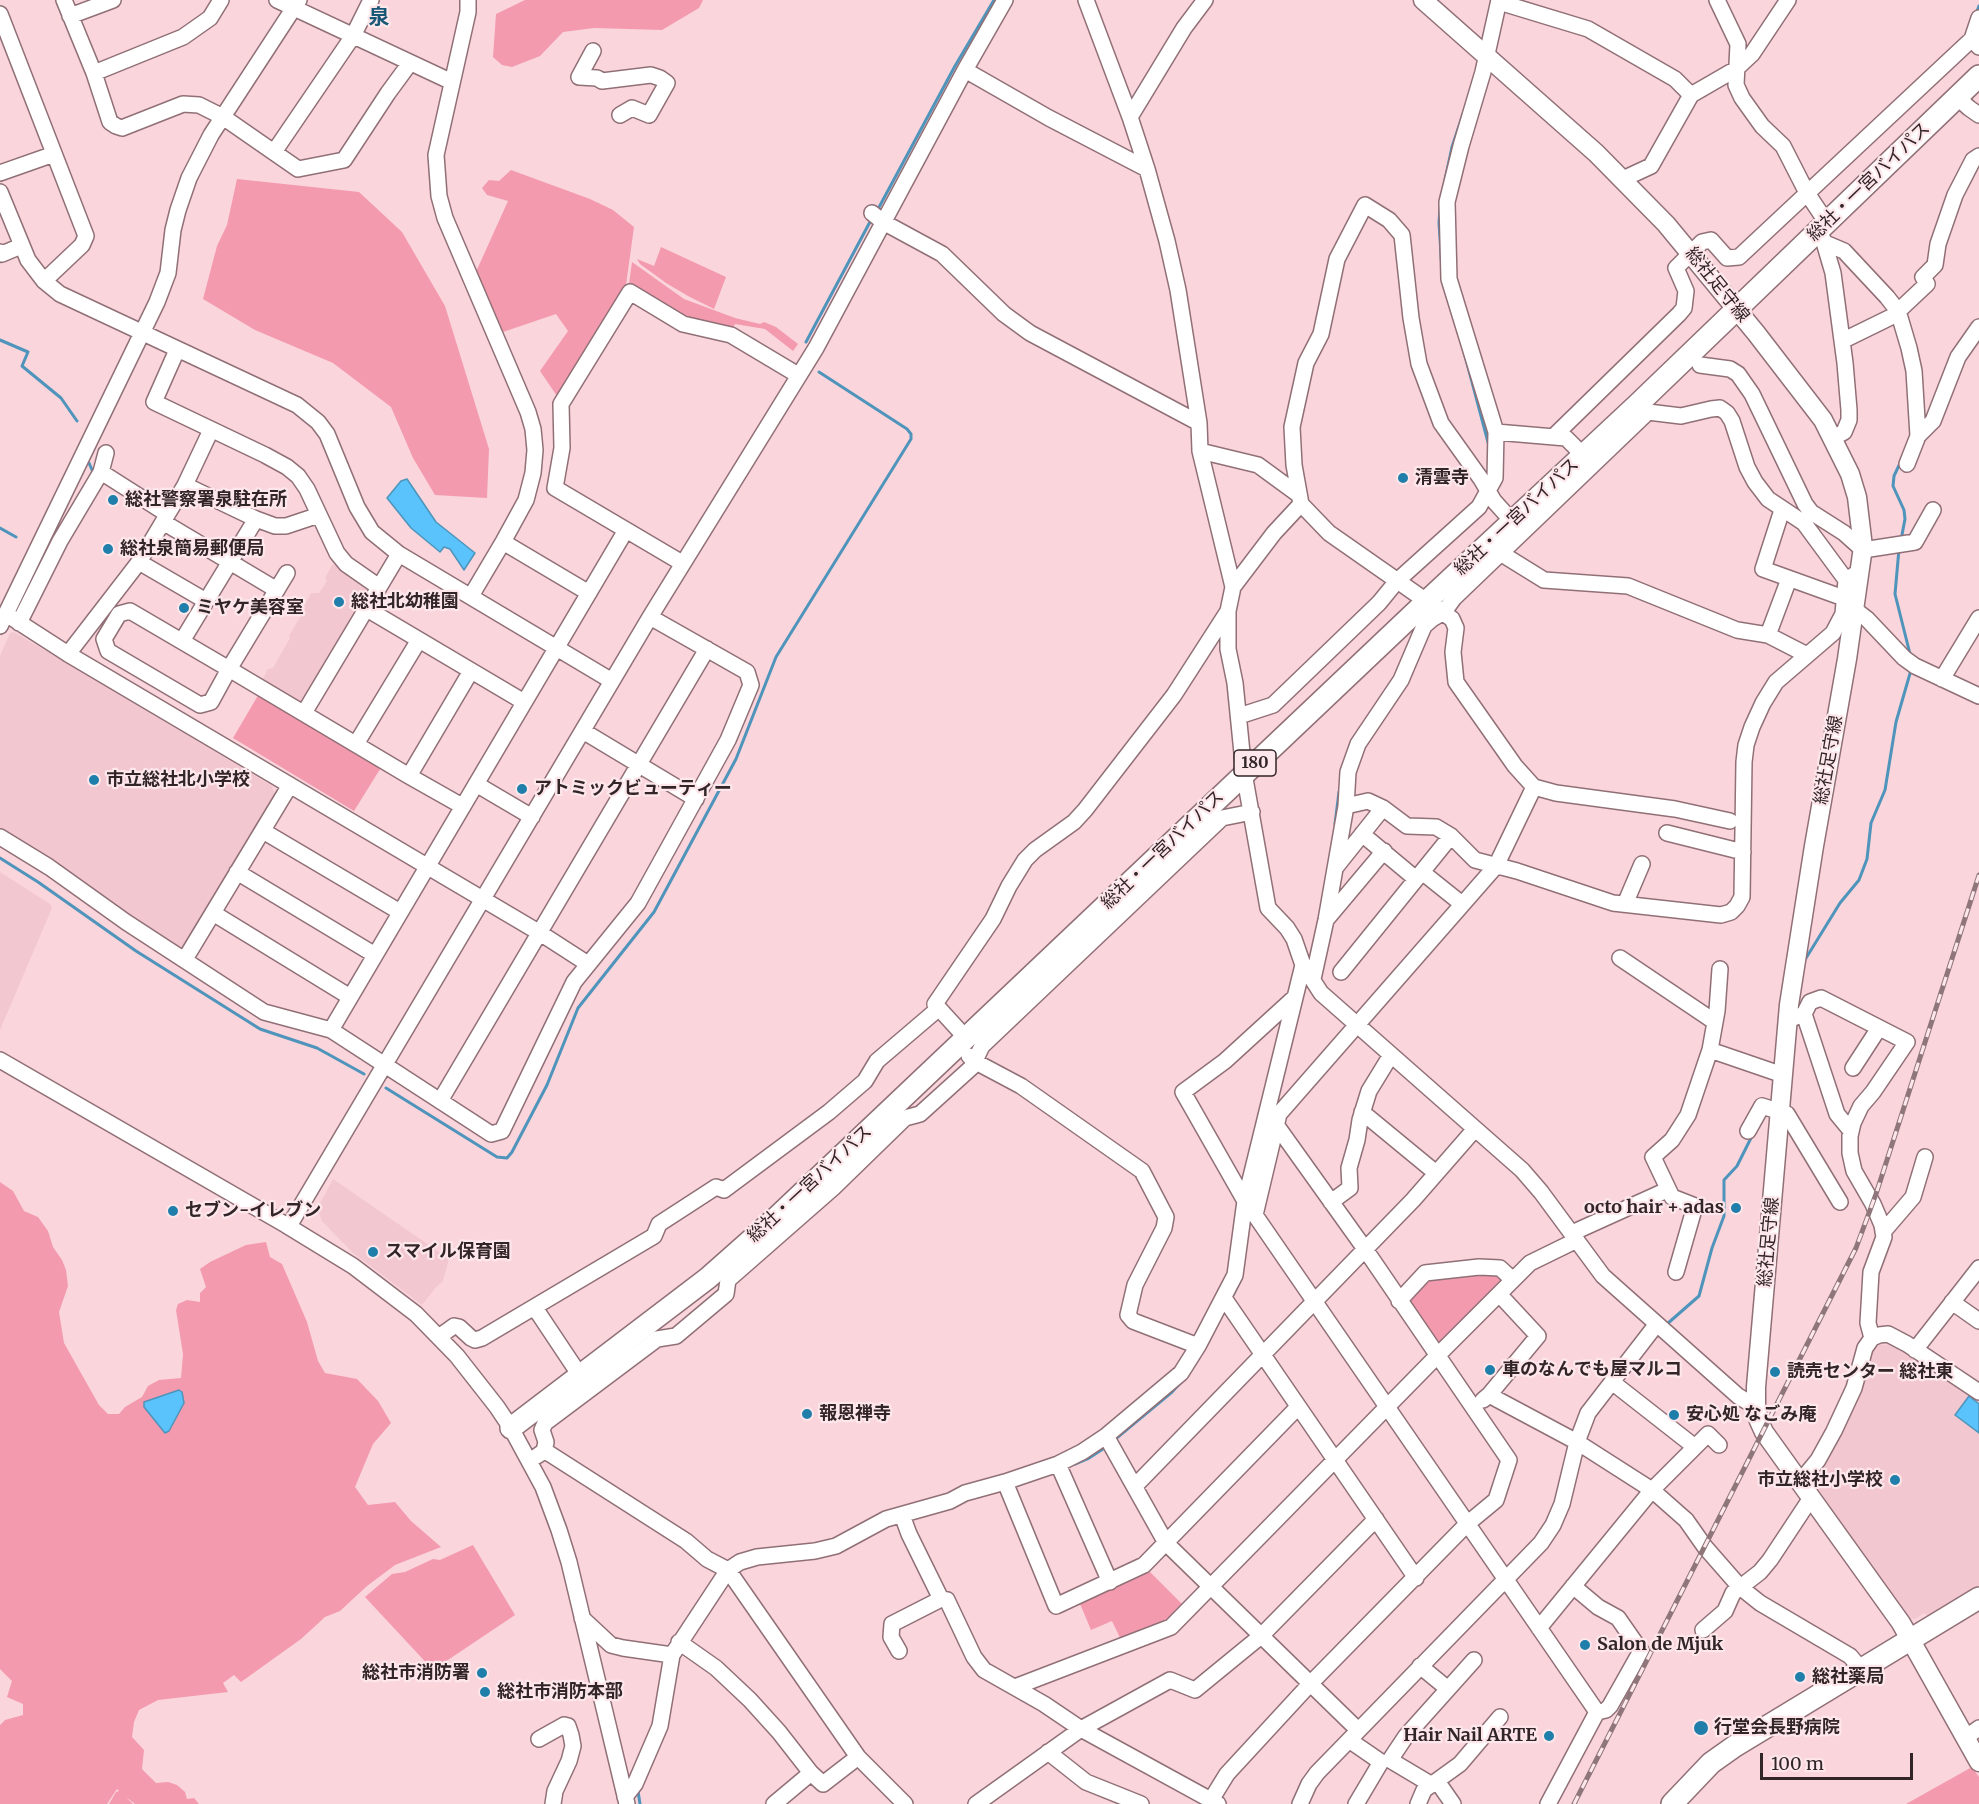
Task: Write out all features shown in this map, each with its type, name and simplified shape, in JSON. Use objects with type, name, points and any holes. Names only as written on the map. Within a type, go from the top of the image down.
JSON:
[{"type":"highway","name":"総社・一宮バイパス","points":[[511,1428],[586,1383],[778,1216],[1244,773],[1435,606],[1496,547],[1512,521],[1583,455],[1642,409],[1736,309],[1971,105],[1979,76]]},
{"type":"highway","points":[[1671,1804],[1711,1763],[1735,1746],[1979,1598]]},
{"type":"main road","name":"総社足守線","points":[[1423,0],[1596,153],[1691,253],[1822,420],[1850,474],[1857,497],[1863,550],[1853,576],[1847,659],[1812,857],[1796,1017],[1783,1075],[1756,1407],[1764,1432],[1911,1640],[1972,1733],[1979,1762]]},
{"type":"street","points":[[64,0],[94,73],[110,122],[122,128],[183,104],[199,105],[223,117],[298,169],[344,160],[410,63]]},
{"type":"street","points":[[70,16],[113,0]]},
{"type":"street","points":[[94,73],[183,38],[210,18],[221,0]]},
{"type":"street","points":[[277,0],[297,4],[353,36],[452,82]]},
{"type":"street","points":[[274,152],[353,36],[371,0]]},
{"type":"street","points":[[468,0],[468,12],[436,155],[439,196],[445,218],[528,412],[534,440],[533,473],[526,500],[471,596]]},
{"type":"street","points":[[289,1226],[682,562],[816,348],[877,217],[1005,0]]},
{"type":"street","points":[[1086,0],[1147,169],[1178,290],[1199,423],[1200,451],[1233,587],[1228,611],[1228,649],[1239,716],[1244,773],[1268,908],[1294,939],[1308,972],[1321,993],[1522,1170],[1603,1276],[1738,1396],[1756,1407]]},
{"type":"street","points":[[1130,117],[1184,28],[1205,0]]},
{"type":"street","points":[[1717,0],[1738,44],[1736,85],[1742,98],[1762,126],[1783,147],[1807,193],[1823,233],[1833,273],[1849,420],[1844,432],[1833,438]]},
{"type":"street","points":[[1623,179],[1651,166],[1691,95],[1736,69],[1752,54],[1788,0]]},
{"type":"street","points":[[1239,716],[1273,705],[1379,603],[1397,581],[1479,507],[1495,478],[1496,432],[1449,279],[1446,236],[1447,202],[1487,57],[1499,1],[1537,5],[1588,29],[1676,79],[1691,95]]},
{"type":"street","points":[[297,4],[223,117],[189,178],[173,230],[168,273],[157,302],[71,506],[8,621],[427,866],[588,964]]},
{"type":"street","points":[[0,14],[86,236],[82,245],[44,281]]},
{"type":"street","points":[[1553,437],[1684,308],[1686,291],[1676,268],[1702,242],[1708,239],[1727,258],[1740,257],[1807,193],[1976,43],[1979,18]]},
{"type":"street","points":[[593,51],[579,77],[597,78],[602,81],[651,75],[667,83],[649,115],[632,108],[620,115]]},
{"type":"street","points":[[965,70],[1049,118],[1147,169]]},
{"type":"street","points":[[0,173],[54,154]]},
{"type":"street","points":[[1842,341],[1895,310],[1927,284],[1923,277],[1935,265],[1938,244],[1955,195],[1973,159],[1978,156]]},
{"type":"street","points":[[0,192],[28,260],[44,281],[60,294],[287,399],[305,411],[327,434],[363,519],[372,532],[399,554],[612,681]]},
{"type":"street","points":[[1233,587],[1300,499],[1294,465],[1292,426],[1306,363],[1321,334],[1337,259],[1365,205],[1389,220],[1402,235],[1411,318],[1419,364],[1441,423],[1488,492],[1512,521]]},
{"type":"street","points":[[877,217],[942,254],[1004,314],[1030,333],[1199,423]]},
{"type":"street","points":[[1823,233],[1844,251],[1895,310],[1910,348],[1914,371],[1918,436]]},
{"type":"street","points":[[0,252],[2,254],[21,246]]},
{"type":"street","points":[[682,562],[555,488],[562,448],[561,404],[630,292],[683,324],[731,335],[798,375]]},
{"type":"street","points":[[1906,464],[1918,436],[1933,421],[1954,366],[1979,327]]},
{"type":"street","points":[[177,350],[154,402],[287,467],[298,476],[307,489],[338,554],[355,570],[379,587]]},
{"type":"street","points":[[1700,365],[1730,369],[1738,374],[1752,394],[1810,512],[1844,533],[1863,550],[1916,542],[1934,510]]},
{"type":"street","points":[[1807,655],[1768,634],[1737,630],[1628,586],[1544,580],[1496,547],[1642,409],[1681,416],[1720,408],[1732,421],[1747,467],[1768,499],[1804,523],[1853,576]]},
{"type":"street","points":[[68,654],[139,562],[185,485],[211,430]]},
{"type":"street","points":[[1496,432],[1566,438],[1583,455]]},
{"type":"street","points":[[1200,451],[1258,465],[1300,499],[1329,533],[1452,619],[1456,628],[1453,652],[1456,682],[1515,766],[1534,787],[1556,793],[1675,809],[1730,821]]},
{"type":"street","points":[[71,506],[101,472],[106,453]]},
{"type":"street","points":[[101,472],[230,562],[277,590]]},
{"type":"street","points":[[185,485],[275,526],[286,526],[319,515]]},
{"type":"street","points":[[1782,510],[1763,569],[1851,603],[1910,662],[1979,696]]},
{"type":"street","points":[[182,641],[256,519]]},
{"type":"street","points":[[331,1030],[626,530]]},
{"type":"street","points":[[503,542],[588,593]]},
{"type":"street","points":[[304,713],[399,554]]},
{"type":"street","points":[[139,562],[206,601]]},
{"type":"street","points":[[287,573],[229,669],[211,702],[200,705],[108,651],[104,639],[119,614],[130,611],[182,641],[229,669],[304,713],[409,776],[462,806]]},
{"type":"street","points":[[1768,634],[1788,579]]},
{"type":"street","points":[[1346,806],[1368,801],[1383,808],[1407,826],[1436,827],[1451,836],[1474,860],[1516,871],[1613,903],[1721,915],[1731,912],[1742,897],[1746,745],[1763,703],[1776,682],[1833,633],[1851,603]]},
{"type":"street","points":[[626,1800],[660,1726],[679,1646],[728,1570],[740,1562],[757,1557],[815,1551],[836,1546],[886,1519],[950,1501],[965,1493],[1007,1487],[1059,1468],[1082,1452],[1109,1441],[1173,1381],[1198,1346],[1227,1302],[1235,1275],[1294,998],[1308,972],[1326,920],[1346,806],[1348,772],[1358,744],[1401,680],[1424,626],[1432,619],[1435,606]]},
{"type":"street","points":[[367,609],[524,702]]},
{"type":"street","points":[[1198,1346],[1133,1322],[1128,1315],[1135,1285],[1164,1228],[1166,1217],[1142,1171],[1021,1086],[974,1061],[950,1019],[938,1010],[935,1004],[993,919],[1025,860],[1074,822],[1085,810],[1174,695],[1228,611]]},
{"type":"street","points":[[0,837],[49,867],[126,922],[264,1011],[331,1030],[491,1134],[502,1131],[574,982],[638,903],[728,740],[751,686],[747,672],[650,616]]},
{"type":"street","points":[[1942,679],[1979,618]]},
{"type":"street","points":[[356,744],[419,640]]},
{"type":"street","points":[[441,1101],[707,650]]},
{"type":"street","points":[[409,776],[471,671]]},
{"type":"street","points":[[583,731],[696,799]]},
{"type":"street","points":[[476,784],[532,817]]},
{"type":"street","points":[[185,959],[290,785]]},
{"type":"street","points":[[1249,1209],[1279,1114],[1496,866],[1534,787]]},
{"type":"street","points":[[1335,868],[1383,808]]},
{"type":"street","points":[[530,1461],[544,1451],[546,1442],[543,1426],[586,1383],[657,1339],[675,1336],[726,1294],[728,1280],[832,1188],[905,1118],[920,1114],[972,1067],[982,1046],[1222,818],[1252,812]]},
{"type":"street","points":[[263,831],[400,912]]},
{"type":"street","points":[[1667,833],[1743,852]]},
{"type":"street","points":[[1362,834],[1462,904]]},
{"type":"street","points":[[1341,972],[1451,836]]},
{"type":"street","points":[[1326,920],[1384,851]]},
{"type":"street","points":[[1625,904],[1642,864]]},
{"type":"street","points":[[237,872],[375,955]]},
{"type":"street","points":[[213,913],[350,997]]},
{"type":"street","points":[[1620,958],[1715,1022]]},
{"type":"street","points":[[1676,1272],[1695,1206],[1672,1197],[1653,1157],[1672,1140],[1688,1116],[1710,1050],[1720,969]]},
{"type":"street","points":[[1294,998],[1226,1061],[1183,1092],[1249,1209],[1597,1712]]},
{"type":"street","points":[[1851,1131],[1837,1114],[1796,1017],[1810,1002],[1821,998],[1907,1042],[1861,1106],[1851,1131],[1850,1152],[1854,1171],[1873,1204],[1882,1225],[1884,1238],[1871,1272],[1868,1323],[1872,1338]]},
{"type":"street","points":[[440,1336],[454,1326],[459,1327],[475,1340],[482,1338],[654,1236],[659,1224],[716,1187],[724,1190],[792,1142],[865,1081],[877,1061],[938,1010]]},
{"type":"street","points":[[1853,1068],[1879,1028]]},
{"type":"street","points":[[1710,1050],[1783,1075]]},
{"type":"street","points":[[1331,1202],[1350,1188],[1349,1168],[1362,1112],[1369,1091],[1391,1055]]},
{"type":"street","points":[[0,1060],[289,1226],[353,1266],[384,1288],[440,1336],[477,1380],[511,1428],[530,1461],[559,1530],[626,1800]]},
{"type":"street","points":[[1748,1131],[1762,1106],[1787,1114],[1840,1202]]},
{"type":"street","points":[[1362,1112],[1436,1173]]},
{"type":"street","points":[[899,1652],[891,1637],[892,1624],[940,1599],[947,1600],[974,1657],[984,1670],[1081,1729],[1214,1802],[1227,1774],[1310,1684],[1467,1524],[1496,1500],[1509,1460],[1365,1249],[1277,1126]]},
{"type":"street","points":[[1135,1486],[1413,1200],[1474,1129]]},
{"type":"street","points":[[1883,1232],[1913,1197],[1925,1157]]},
{"type":"street","points":[[1015,1687],[1171,1627],[1530,1263],[1667,1190]]},
{"type":"street","points":[[1399,1301],[1425,1273],[1479,1267],[1500,1268],[1514,1280]]},
{"type":"street","points":[[1916,1350],[1979,1268]]},
{"type":"street","points":[[1473,1407],[1489,1395],[1538,1336],[1499,1294]]},
{"type":"street","points":[[1227,1302],[1416,1578]]},
{"type":"street","points":[[1952,1302],[1979,1321]]},
{"type":"street","points":[[535,1308],[586,1383]]},
{"type":"street","points":[[1300,1804],[1309,1784],[1354,1735],[1420,1666],[1508,1583],[1541,1543],[1553,1525],[1562,1504],[1577,1442],[1588,1413],[1656,1325]]},
{"type":"street","points":[[1800,1482],[1818,1460],[1834,1431],[1854,1388],[1865,1348],[1872,1338],[1888,1334],[1979,1392]]},
{"type":"street","points":[[1612,1382],[1695,1447]]},
{"type":"street","points":[[1489,1395],[1577,1442],[1652,1490],[1686,1520],[1740,1587],[1760,1603],[1850,1656],[1862,1670]]},
{"type":"street","points":[[1007,1487],[1056,1606],[1144,1565],[1299,1407]]},
{"type":"street","points":[[1539,1629],[1652,1490],[1708,1434],[1719,1445]]},
{"type":"street","points":[[1109,1441],[1166,1543],[1310,1684],[1381,1762],[1356,1804]]},
{"type":"street","points":[[544,1451],[657,1521],[707,1559],[728,1570],[858,1756],[905,1804]]},
{"type":"street","points":[[1059,1468],[1110,1582]]},
{"type":"street","points":[[1703,1630],[1725,1611],[1733,1593],[1760,1572],[1770,1560],[1811,1497]]},
{"type":"street","points":[[902,1515],[940,1599]]},
{"type":"street","points":[[976,1804],[997,1799],[1048,1752],[1081,1729],[1170,1680],[1195,1690],[1261,1636],[1376,1519]]},
{"type":"street","points":[[1548,1804],[1597,1712],[1606,1710],[1610,1706],[1641,1651],[1618,1618],[1598,1607],[1573,1587]]},
{"type":"street","points":[[582,1618],[611,1645],[623,1648],[679,1646],[716,1668],[750,1700],[811,1773],[823,1784],[858,1756]]},
{"type":"street","points":[[1453,1804],[1434,1783],[1390,1760],[1406,1736],[1474,1660]]},
{"type":"street","points":[[1420,1666],[1448,1689]]},
{"type":"street","points":[[1418,1804],[1424,1790],[1460,1764],[1500,1717]]},
{"type":"street","points":[[539,1739],[564,1725],[568,1726],[571,1735],[573,1746],[569,1761],[555,1791],[553,1804]]},
{"type":"street","points":[[1048,1752],[1086,1782],[1139,1804]]},
{"type":"street","points":[[774,1804],[811,1773]]},
{"type":"shaded area","points":[[525,0],[703,0],[699,8],[662,30],[594,28],[563,32],[540,56],[512,67],[502,65],[493,57],[496,14]]},
{"type":"shaded area","points":[[511,170],[590,199],[613,210],[634,227],[626,285],[557,396],[540,371],[568,331],[556,314],[500,333],[475,274],[508,201],[487,195],[482,188],[489,180],[499,181]]},
{"type":"shaded area","points":[[237,179],[359,192],[402,232],[445,306],[489,449],[487,498],[435,495],[413,458],[391,407],[333,363],[255,330],[203,299],[217,246],[227,225]]},
{"type":"shaded area","points":[[661,247],[726,277],[714,309],[666,283],[640,264],[637,259],[654,266]]},
{"type":"shaded area","points":[[632,262],[684,299],[735,318],[760,324],[764,322],[776,327],[798,344],[793,351],[765,329],[735,324],[732,330],[685,318],[629,284]]},
{"type":"shaded area","points":[[338,560],[368,586],[370,591],[304,702],[298,704],[261,682],[268,669],[273,668],[290,638],[311,593],[319,593],[327,581],[325,578],[332,565],[335,565]]},
{"type":"shaded area","points":[[14,632],[272,786],[275,795],[185,945],[177,949],[0,833],[0,656],[10,633]]},
{"type":"shaded area","points":[[260,692],[382,766],[354,811],[233,738]]},
{"type":"shaded area","points":[[0,872],[50,904],[52,908],[0,1030]]},
{"type":"shaded area","points":[[333,1179],[449,1259],[443,1281],[422,1305],[352,1252],[322,1221],[319,1205]]},
{"type":"shaded area","points":[[0,1182],[13,1191],[24,1211],[38,1217],[48,1231],[53,1247],[62,1260],[68,1286],[59,1312],[64,1343],[99,1405],[108,1414],[119,1414],[125,1407],[142,1397],[148,1386],[159,1380],[181,1378],[183,1354],[176,1310],[178,1304],[187,1300],[200,1302],[200,1293],[206,1287],[200,1269],[246,1245],[266,1242],[270,1257],[282,1264],[307,1322],[318,1361],[325,1373],[357,1379],[378,1401],[391,1423],[373,1444],[355,1487],[368,1505],[395,1502],[411,1521],[441,1547],[395,1565],[367,1586],[340,1611],[325,1617],[301,1639],[241,1682],[234,1675],[223,1683],[228,1692],[158,1700],[139,1710],[134,1722],[132,1737],[144,1750],[142,1769],[156,1783],[168,1782],[177,1785],[185,1792],[187,1799],[194,1798],[199,1804],[135,1804],[126,1797],[133,1804],[109,1804],[119,1791],[117,1789],[107,1804],[0,1804],[0,1725],[5,1720],[23,1715],[23,1704],[7,1697],[12,1681],[0,1669]]},
{"type":"shaded area","points":[[1484,1270],[1507,1277],[1442,1345],[1437,1345],[1406,1300],[1428,1276]]},
{"type":"shaded area","name":"市立総社小学校","points":[[1891,1340],[1979,1396],[1979,1585],[1931,1618],[1924,1613],[1915,1619],[1904,1616],[1812,1483],[1811,1476],[1873,1347],[1879,1344],[1886,1345]]},
{"type":"shaded area","points":[[473,1545],[515,1615],[433,1670],[365,1597],[392,1574],[405,1572],[433,1559],[440,1560]]},
{"type":"shaded area","points":[[1147,1569],[1185,1607],[1167,1625],[1123,1644],[1112,1621],[1091,1630],[1078,1599]]},
{"type":"shaded area","points":[[1972,1767],[1979,1777],[1979,1804],[1906,1804]]},
{"type":"water","points":[[407,479],[436,522],[475,553],[464,570],[450,549],[444,547],[440,552],[411,528],[387,498],[401,481]]},
{"type":"water","points":[[179,1390],[182,1392],[184,1403],[169,1431],[165,1433],[144,1407],[144,1402]]},
{"type":"water","points":[[1969,1396],[1979,1404],[1979,1433],[1955,1415]]},
{"type":"waterway","points":[[877,211],[955,66],[994,0]]},
{"type":"waterway","points":[[1976,14],[1979,6]]},
{"type":"waterway","points":[[1445,180],[1452,147],[1463,114]]},
{"type":"waterway","points":[[1440,207],[1442,270]]},
{"type":"waterway","points":[[806,342],[871,220]]},
{"type":"waterway","points":[[0,340],[28,352],[22,366],[61,398],[77,421]]},
{"type":"waterway","points":[[1463,348],[1489,446]]},
{"type":"waterway","points":[[386,1088],[497,1157],[507,1158],[512,1152],[547,1085],[578,1008],[654,912],[736,759],[776,657],[911,439],[911,434],[907,429],[819,372]]},
{"type":"waterway","points":[[1901,461],[1894,476],[1893,486],[1904,510],[1905,519],[1901,540]]},
{"type":"waterway","points":[[89,463],[93,472],[91,475]]},
{"type":"waterway","points":[[0,528],[16,537]]},
{"type":"waterway","points":[[1899,549],[1895,594],[1911,658]]},
{"type":"waterway","points":[[1803,963],[1840,903],[1859,880],[1867,859],[1871,823],[1885,790],[1896,722],[1911,670]]},
{"type":"waterway","points":[[1335,824],[1339,792]]},
{"type":"waterway","points":[[0,858],[136,951],[260,1029],[317,1048],[364,1074]]},
{"type":"waterway","points":[[1667,1324],[1699,1296],[1712,1248],[1724,1216],[1724,1180],[1737,1166],[1752,1136]]},
{"type":"waterway","points":[[1233,1295],[1241,1279]]},
{"type":"waterway","points":[[1113,1441],[1172,1392],[1185,1378]]},
{"type":"waterway","points":[[1075,1464],[1106,1447]]},
{"type":"waterway","points":[[638,1791],[640,1804]]},
{"type":"railway","points":[[1574,1804],[1856,1248],[1876,1194],[1979,875]]},
{"type":"place","name":"清雲寺","points":[[1403,478]]},
{"type":"place","name":"総社警察署泉駐在所","points":[[113,500]]},
{"type":"place","name":"総社泉簡易郵便局","points":[[108,549]]},
{"type":"place","name":"総社北幼稚園","points":[[339,602]]},
{"type":"place","name":"ミヤケ美容室","points":[[184,608]]},
{"type":"place","name":"市立総社北小学校","points":[[94,780]]},
{"type":"place","name":"アトミックビューティー","points":[[522,789]]},
{"type":"place","name":"octo hair + adas","points":[[1736,1208]]},
{"type":"place","name":"セブン-イレブン","points":[[173,1211]]},
{"type":"place","name":"スマイル保育園","points":[[373,1252]]},
{"type":"place","name":"車のなんでも屋マルコ","points":[[1490,1370]]},
{"type":"place","name":"読売センター 総社東","points":[[1775,1372]]},
{"type":"place","name":"報恩禅寺","points":[[807,1414]]},
{"type":"place","name":"安心処 なごみ庵","points":[[1674,1415]]},
{"type":"place","name":"市立総社小学校","points":[[1895,1480]]},
{"type":"place","name":"Salon de Mjuk","points":[[1585,1645]]},
{"type":"place","name":"総社市消防署","points":[[482,1673]]},
{"type":"place","name":"総社薬局","points":[[1800,1677]]},
{"type":"place","name":"総社市消防本部","points":[[485,1692]]},
{"type":"place","name":"行堂会長野病院","points":[[1701,1728]]},
{"type":"place","name":"Hair Nail ARTE","points":[[1549,1736]]},
{"type":"district","name":"泉","points":[[379,18]]}]
